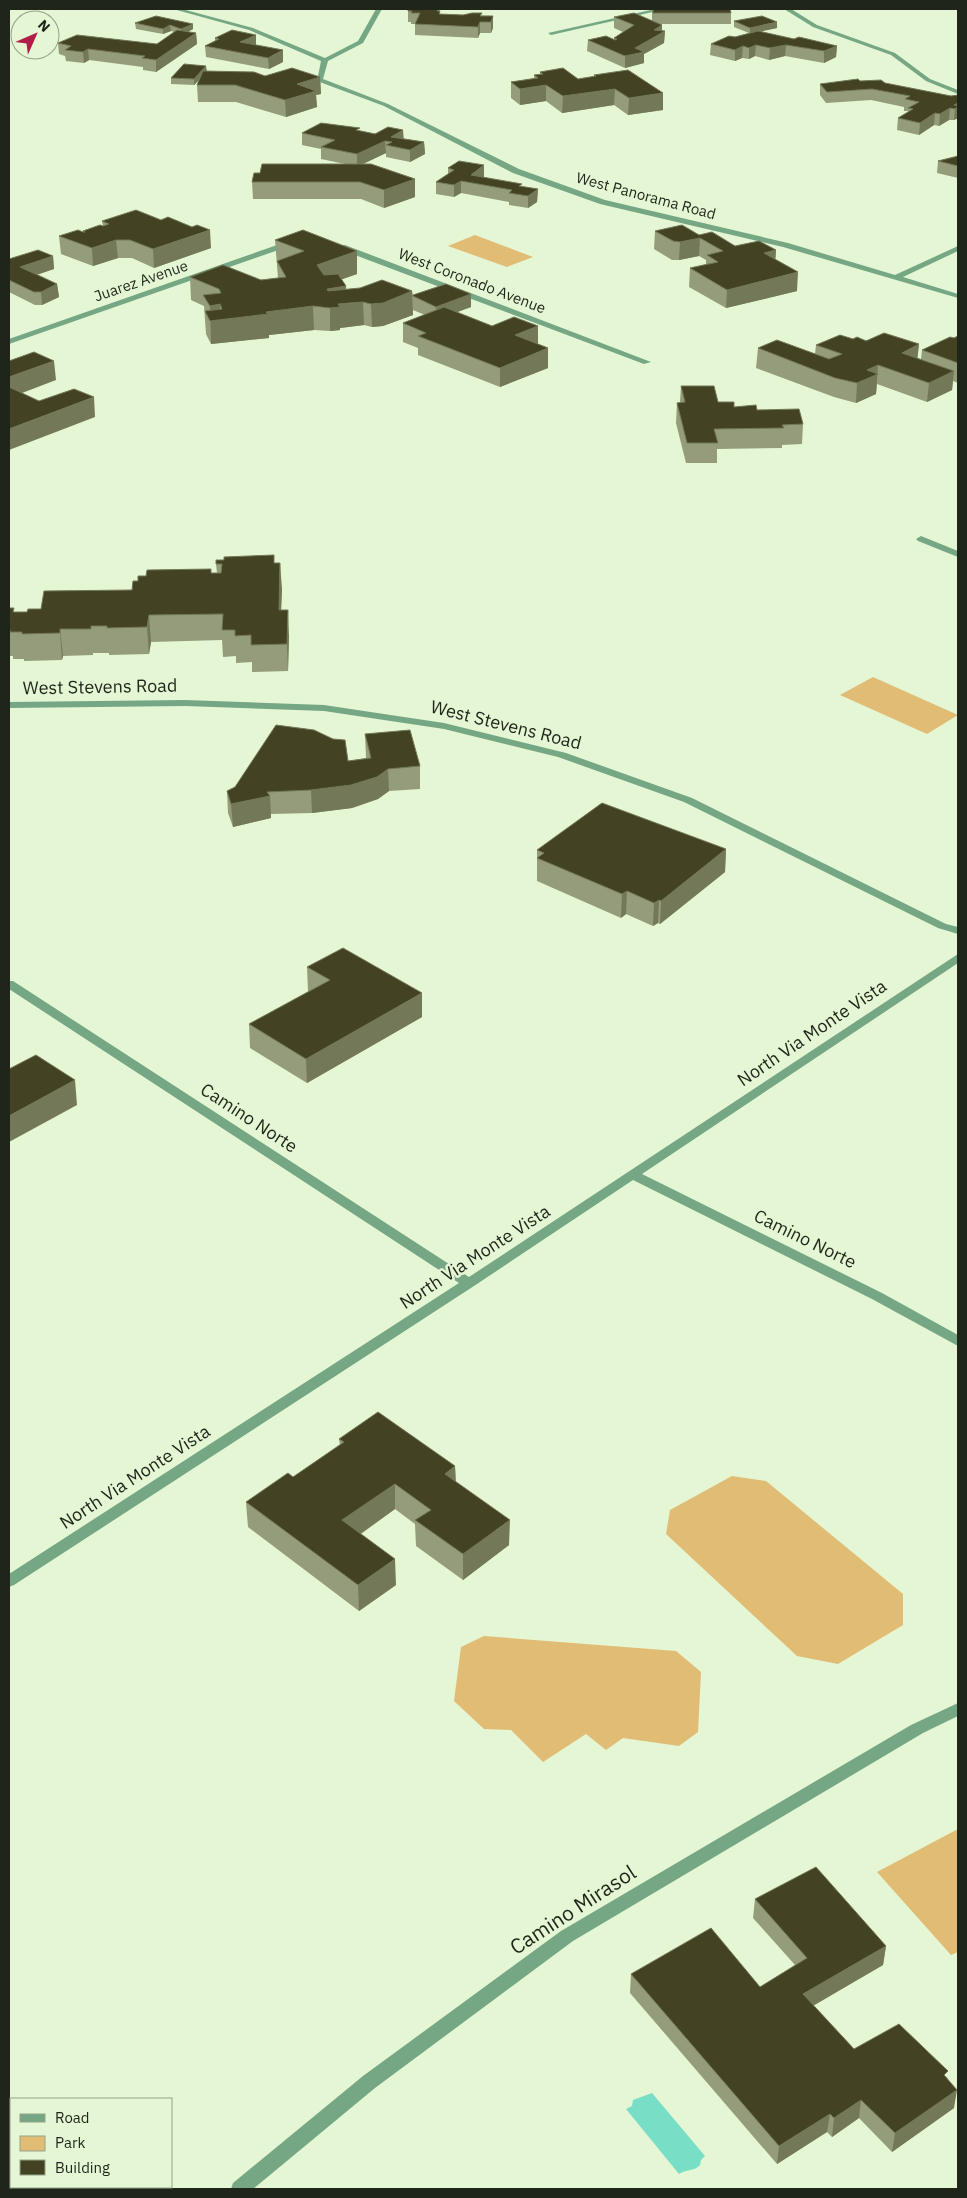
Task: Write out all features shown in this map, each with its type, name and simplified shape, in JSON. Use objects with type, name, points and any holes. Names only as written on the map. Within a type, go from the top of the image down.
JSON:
[{"type":"street","points":[[176,9],[251,29],[325,60],[361,42],[379,9]]},
{"type":"street","points":[[551,33],[663,9]]},
{"type":"street","points":[[787,9],[815,26],[893,54],[928,80],[958,92]]},
{"type":"street","name":"West Panorama Road","points":[[325,60],[319,80],[386,104],[516,171],[603,202],[785,245],[958,296]]},
{"type":"street","name":"West Coronado Avenue","points":[[333,244],[647,362]]},
{"type":"street","name":"Juarez Avenue","points":[[9,342],[283,246],[300,245]]},
{"type":"street","points":[[897,277],[958,248]]},
{"type":"street","points":[[921,539],[958,554]]},
{"type":"street","name":"West Stevens Road","points":[[9,706],[185,703],[324,708],[444,726],[562,755],[688,800],[942,926],[958,931]]},
{"type":"street","name":"North Via Monte Vista","points":[[9,1581],[469,1284],[958,958]]},
{"type":"street","name":"Camino Norte","points":[[9,984],[469,1284]]},
{"type":"street","name":"Camino Norte","points":[[633,1175],[877,1296],[958,1341]]},
{"type":"street","name":"Camino Mirasol","points":[[240,2189],[369,2082],[567,1936],[917,1729],[958,1710]]},
{"type":"green space","points":[[475,235],[533,257],[507,267],[448,246]]},
{"type":"green space","points":[[873,677],[958,715],[927,734],[840,695]]},
{"type":"green space","points":[[732,1476],[766,1481],[903,1594],[903,1625],[838,1664],[797,1656],[666,1534],[670,1510]]},
{"type":"green space","points":[[484,1636],[676,1651],[701,1672],[698,1732],[679,1746],[623,1738],[606,1750],[586,1734],[543,1762],[511,1730],[484,1729],[454,1701],[461,1647]]},
{"type":"green space","points":[[958,1829],[958,1952],[951,1955],[877,1872]]},
{"type":"water","points":[[652,2093],[705,2156],[701,2160],[700,2165],[692,2170],[679,2174],[626,2109],[632,2106],[633,2100]]},
{"type":"building","points":[[408,9],[438,9],[437,11],[440,11],[439,14],[463,15],[482,13],[480,16],[493,16],[491,22],[480,22],[478,27],[415,24],[420,13],[411,13],[412,11],[408,11]]},
{"type":"building","points":[[653,9],[730,9],[731,13],[653,13]]},
{"type":"building","points":[[634,13],[662,25],[654,30],[665,31],[635,48],[644,52],[625,56],[588,40],[606,36],[617,39],[614,38],[634,25],[614,17]]},
{"type":"building","points":[[156,16],[193,24],[181,29],[170,25],[163,29],[135,23]]},
{"type":"building","points":[[762,16],[777,22],[750,28],[734,21]]},
{"type":"building","points":[[177,30],[196,33],[156,60],[142,58],[145,56],[88,49],[83,52],[65,50],[71,46],[60,42],[77,35],[157,44]]},
{"type":"building","points":[[232,30],[256,35],[240,42],[283,50],[268,58],[205,46],[219,39],[215,38]]},
{"type":"building","points":[[758,31],[794,39],[799,37],[837,46],[824,51],[786,45],[770,48],[756,45],[749,48],[743,46],[735,50],[711,44],[729,36],[735,37]]},
{"type":"building","points":[[184,64],[206,66],[194,79],[171,78]]},
{"type":"building","points":[[292,68],[320,77],[297,84],[316,91],[285,100],[235,85],[197,85],[203,71],[254,72],[265,76]]},
{"type":"building","points":[[563,68],[578,79],[628,70],[663,93],[629,98],[615,89],[563,96],[546,85],[520,89],[511,82],[538,78],[534,75],[543,74],[540,72]]},
{"type":"building","points":[[858,79],[860,81],[881,80],[885,83],[951,96],[958,95],[958,103],[954,105],[958,106],[955,109],[950,108],[940,114],[935,113],[920,123],[898,118],[913,109],[908,108],[919,102],[905,99],[910,96],[872,89],[827,92],[820,84]]},
{"type":"building","points":[[321,123],[360,128],[356,130],[375,134],[388,127],[403,130],[391,137],[424,142],[410,150],[386,145],[392,142],[385,141],[357,154],[321,147],[335,140],[302,133]]},
{"type":"building","points":[[958,156],[958,166],[938,161]]},
{"type":"building","points":[[459,161],[484,165],[471,175],[522,184],[519,186],[538,189],[528,196],[509,193],[512,190],[461,181],[454,185],[436,182],[454,170],[448,168]]},
{"type":"building","points":[[262,164],[371,164],[415,179],[384,190],[360,182],[252,182],[254,173],[260,173]]},
{"type":"building","points":[[136,210],[161,220],[168,217],[192,227],[197,225],[210,230],[153,249],[130,240],[116,240],[92,248],[59,236],[78,230],[85,232],[83,231],[109,224],[102,221]]},
{"type":"building","points":[[682,225],[699,235],[712,232],[735,246],[759,241],[776,250],[764,253],[798,272],[727,290],[690,268],[718,262],[707,255],[723,251],[700,238],[680,242],[673,241],[655,231]]},
{"type":"building","points":[[303,230],[357,251],[317,265],[324,275],[338,274],[346,286],[327,289],[328,291],[360,288],[382,280],[412,291],[383,303],[338,304],[340,307],[330,308],[313,306],[210,321],[205,311],[222,309],[220,304],[210,306],[203,295],[221,293],[219,289],[190,277],[223,265],[261,280],[286,277],[277,261],[304,251],[275,240]]},
{"type":"building","points":[[38,250],[53,256],[20,267],[57,284],[41,292],[34,292],[9,280],[9,259]]},
{"type":"building","points":[[446,284],[471,294],[436,307],[413,296],[413,295]]},
{"type":"building","points":[[444,307],[492,326],[514,317],[538,326],[515,335],[548,348],[500,368],[418,336],[426,333],[403,323]]},
{"type":"building","points":[[884,333],[919,344],[902,353],[954,371],[929,383],[878,365],[867,370],[878,374],[857,383],[835,378],[758,348],[777,340],[829,359],[842,354],[816,345],[840,335],[853,339],[857,337],[866,341]]},
{"type":"building","points":[[958,336],[958,363],[922,350],[950,337]]},
{"type":"building","points":[[34,352],[54,361],[9,377],[9,361]]},
{"type":"building","points":[[681,386],[714,386],[718,402],[734,402],[734,407],[756,405],[757,410],[799,409],[803,424],[782,425],[784,428],[714,429],[718,443],[687,443],[677,403],[685,402]]},
{"type":"building","points":[[9,387],[39,401],[74,389],[94,397],[9,429]]},
{"type":"building","points":[[274,555],[274,563],[280,563],[279,610],[288,610],[287,644],[251,645],[251,635],[235,636],[235,630],[222,630],[223,614],[149,615],[147,627],[107,628],[107,626],[91,626],[91,629],[60,629],[60,633],[22,634],[22,632],[10,632],[9,629],[9,608],[14,608],[13,612],[41,609],[44,591],[132,590],[133,581],[138,581],[138,576],[146,576],[147,570],[211,569],[211,573],[221,573],[222,564],[216,564],[216,560],[224,560],[224,557]]},
{"type":"building","points":[[276,725],[314,730],[333,739],[345,740],[348,761],[371,758],[365,734],[410,730],[420,766],[388,769],[377,777],[351,785],[311,790],[267,792],[270,796],[231,804],[227,791],[235,787]]},
{"type":"building","points":[[602,803],[726,849],[661,901],[659,900],[654,903],[627,891],[622,894],[537,858],[544,853],[537,850]]},
{"type":"building","points":[[343,948],[422,993],[306,1059],[249,1024],[330,980],[307,967]]},
{"type":"building","points":[[36,1055],[75,1080],[9,1116],[9,1069]]},
{"type":"building","points":[[378,1412],[455,1466],[445,1474],[510,1520],[463,1554],[415,1520],[431,1510],[395,1484],[342,1520],[395,1559],[358,1585],[246,1502],[288,1473],[293,1477],[344,1442],[339,1439]]},
{"type":"building","points":[[816,1867],[886,1946],[803,1994],[854,2049],[899,2024],[948,2071],[944,2075],[957,2090],[895,2133],[861,2100],[834,2118],[830,2114],[779,2146],[631,1974],[711,1928],[760,1987],[807,1958],[755,1899]]}]
